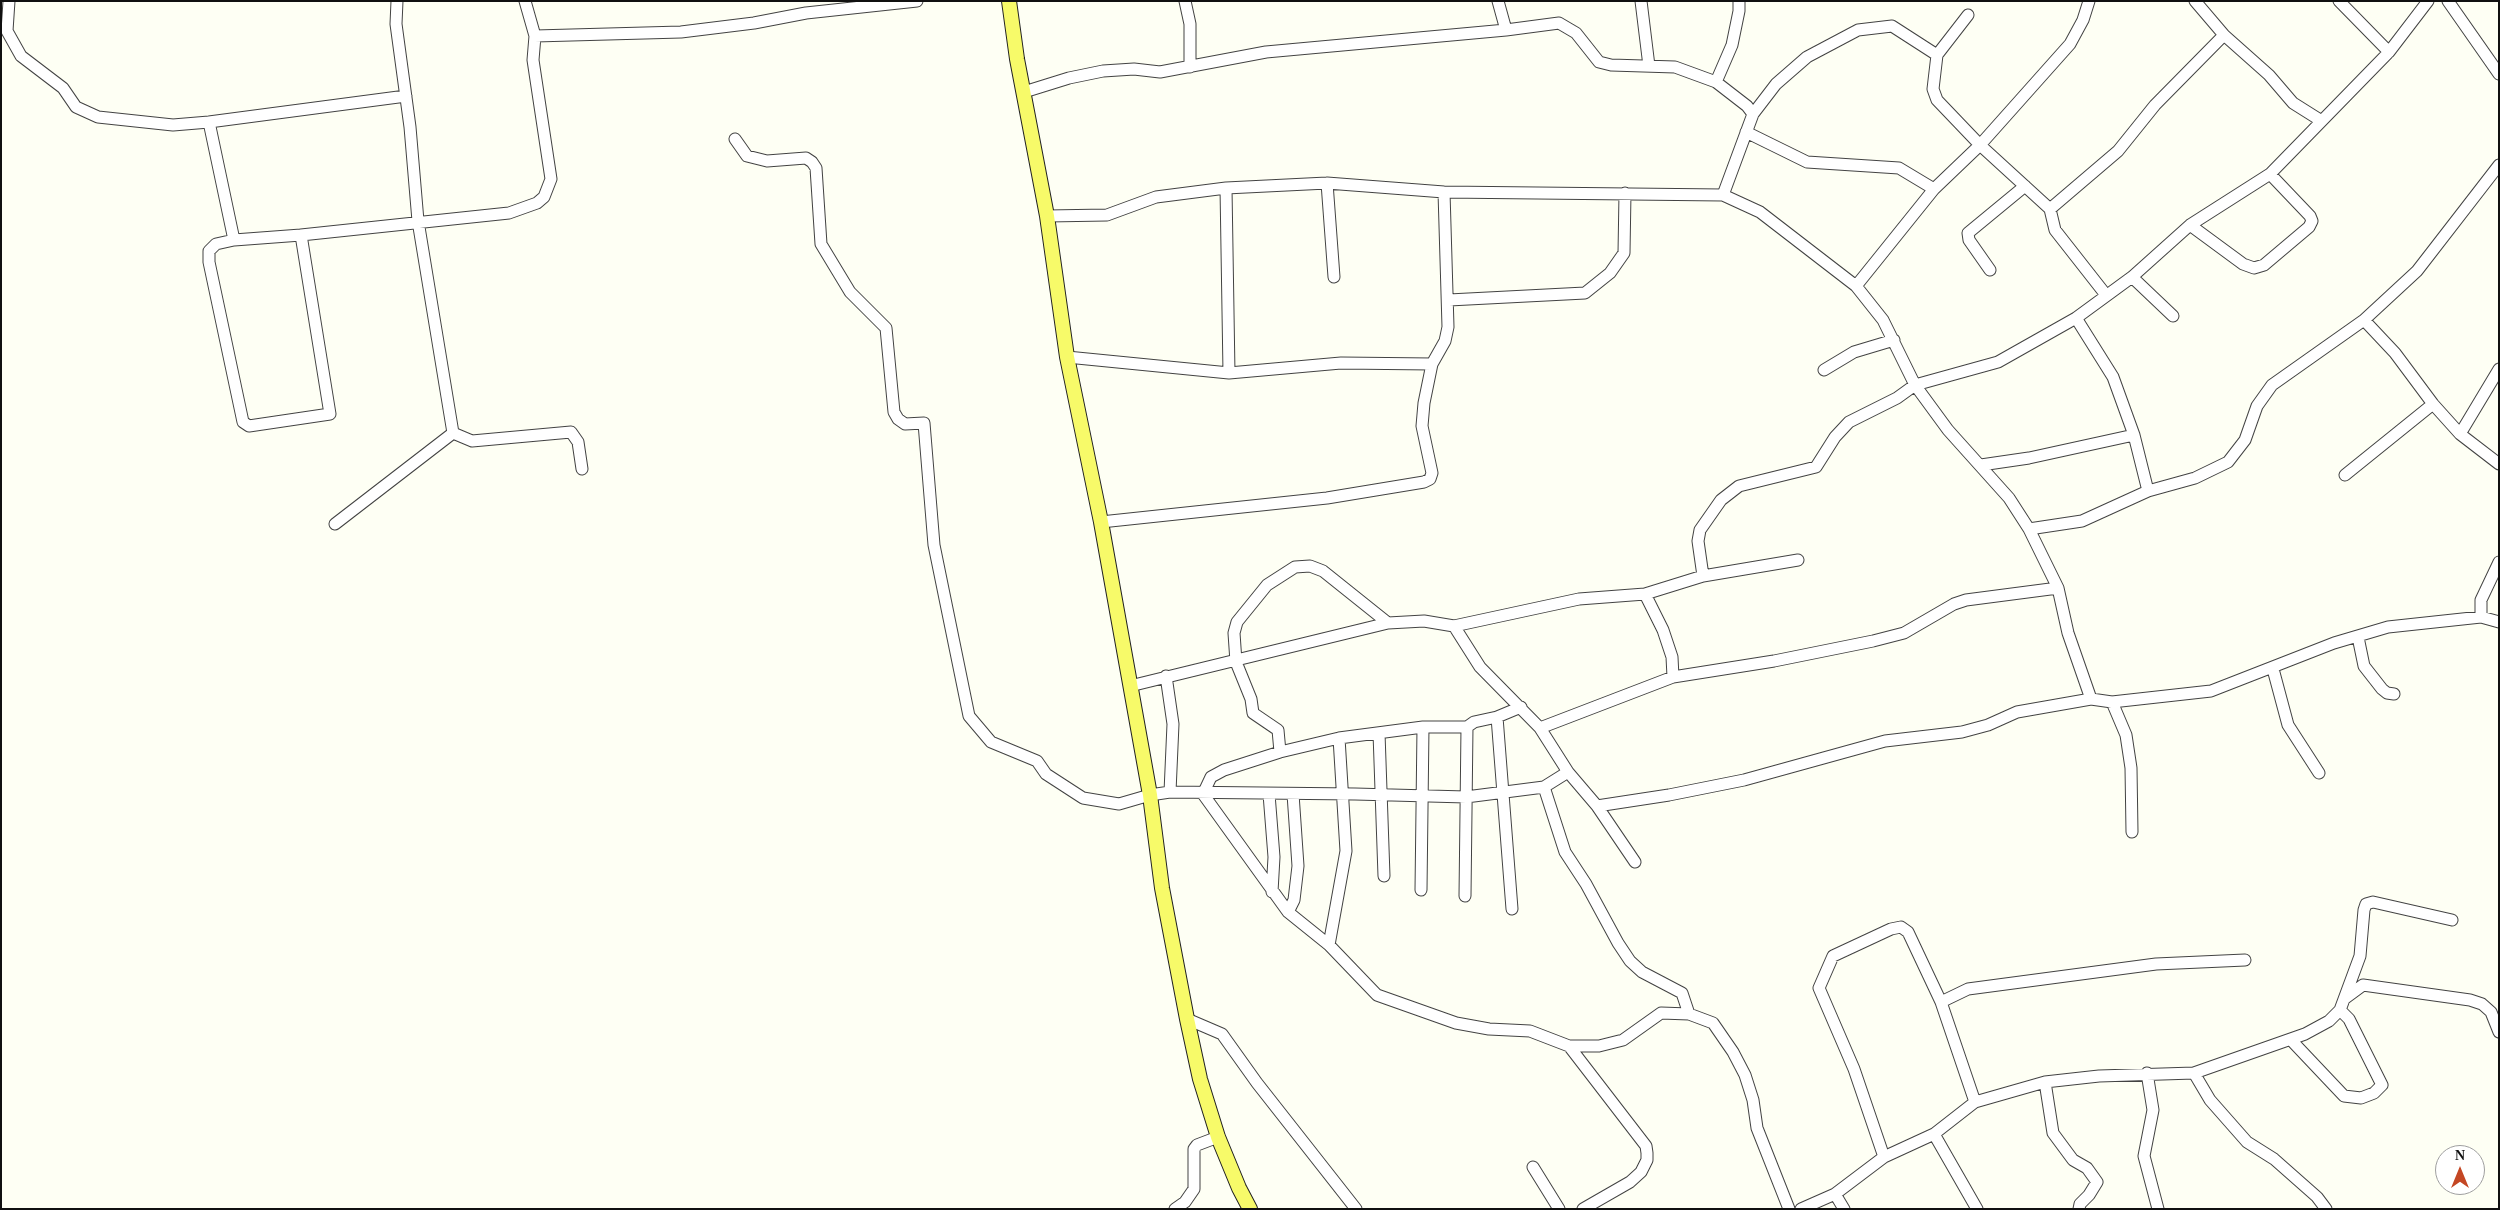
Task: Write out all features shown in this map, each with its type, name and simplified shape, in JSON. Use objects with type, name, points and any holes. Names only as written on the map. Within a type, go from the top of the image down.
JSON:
[{"type":"main road","points":[[1009,1],[1047,216],[1067,357],[1101,522],[1150,795],[1162,888],[1186,1019],[1200,1079],[1218,1137],[1239,1188],[1250,1209]]},
{"type":"street","points":[[10,1],[7,31],[13,45],[21,56],[64,88],[76,106],[98,117],[127,122],[173,125],[406,96]]},
{"type":"street","points":[[397,1],[396,24],[406,96],[418,221],[453,433]]},
{"type":"street","points":[[301,235],[330,414],[249,426],[242,422],[209,262],[209,251],[216,244],[234,240],[301,235],[418,221],[509,213],[537,203],[544,197],[551,179],[534,68],[535,36],[525,1]]},
{"type":"street","points":[[535,36],[682,32],[754,23],[806,13],[917,1]]},
{"type":"street","points":[[1185,1],[1190,24],[1190,67]]},
{"type":"street","points":[[1498,1],[1506,30]]},
{"type":"street","points":[[1641,1],[1649,66]]},
{"type":"street","points":[[1716,82],[1732,45],[1740,11],[1739,1]]},
{"type":"street","points":[[1856,286],[1934,189],[1980,145],[2070,44],[2083,20],[2089,1]]},
{"type":"street","points":[[2195,1],[2224,35],[2269,74],[2293,103],[2320,120]]},
{"type":"street","points":[[2339,1],[2389,52]]},
{"type":"street","points":[[1703,576],[1698,541],[1700,530],[1721,500],[1740,486],[1816,467],[1835,437],[1848,422],[1897,398],[1916,385],[1998,362],[2076,318],[2132,276],[2190,225],[2270,174],[2320,120],[2362,82],[2389,52],[2428,1]]},
{"type":"street","points":[[2448,1],[2499,74]]},
{"type":"street","points":[[1968,15],[1937,55],[1933,89],[1937,100],[1980,145],[2050,209],[2055,230],[2106,295]]},
{"type":"street","points":[[1024,92],[1069,78],[1102,72],[1134,69],[1160,72],[1266,52],[1506,30],[1559,23],[1576,33],[1599,62],[1611,65],[1674,67],[1716,82],[1747,106],[1753,114]]},
{"type":"street","points":[[1723,195],[1753,114],[1776,84],[1790,71],[1828,44],[1858,30],[1892,26],[1937,55]]},
{"type":"street","points":[[2050,209],[2118,151],[2156,105],[2224,35]]},
{"type":"street","points":[[209,122],[234,240]]},
{"type":"street","points":[[1746,132],[1807,162],[1899,168],[1934,189]]},
{"type":"street","points":[[735,139],[747,156],[767,161],[806,158],[812,162],[816,168],[821,244],[850,292],[886,328],[894,412],[898,419],[905,424],[924,423],[934,545],[969,716],[991,742],[1037,761],[1046,774],[1083,798],[1119,804],[1150,795],[1170,792],[1203,794],[1343,794],[1466,798],[1544,787],[1568,772]]},
{"type":"street","points":[[2029,528],[2082,522],[2148,491],[2195,478],[2228,462],[2245,440],[2257,406],[2272,385],[2364,320],[2417,271],[2499,165]]},
{"type":"street","points":[[2190,225],[2243,264],[2254,268],[2264,265],[2309,227],[2312,221],[2310,216],[2270,174]]},
{"type":"street","points":[[1047,216],[1106,215],[1156,197],[1226,188],[1327,183],[1444,192],[1723,195],[1760,212],[1856,286],[1883,320],[1916,385],[1948,430],[2009,498],[2029,528],[2058,588],[2068,633],[2090,699]]},
{"type":"street","points":[[1327,183],[1334,277]]},
{"type":"street","points":[[1990,270],[1968,240],[1968,233],[2025,186]]},
{"type":"street","points":[[1226,188],[1229,373]]},
{"type":"street","points":[[1101,522],[1327,498],[1424,482],[1430,479],[1432,473],[1422,426],[1424,403],[1432,364],[1445,341],[1449,300],[1444,192]]},
{"type":"street","points":[[1449,300],[1585,293],[1610,273],[1624,253],[1625,193]]},
{"type":"street","points":[[2132,276],[2173,316]]},
{"type":"street","points":[[2076,318],[2113,377],[2134,436],[2148,491]]},
{"type":"street","points":[[2364,320],[2395,353],[2433,404],[2460,434],[2499,464]]},
{"type":"street","points":[[1824,370],[1854,352],[1894,340]]},
{"type":"street","points":[[1067,357],[1229,373],[1341,363],[1432,364]]},
{"type":"street","points":[[2460,434],[2499,368]]},
{"type":"street","points":[[2345,475],[2433,404]]},
{"type":"street","points":[[453,433],[472,441],[571,432],[578,442],[582,469]]},
{"type":"street","points":[[335,524],[453,433]]},
{"type":"street","points":[[1981,466],[2134,436]]},
{"type":"street","points":[[1130,686],[1166,676],[1236,662],[1388,623],[1424,621],[1454,626],[1579,599],[1645,594],[1703,576],[1798,560]]},
{"type":"street","points":[[2481,617],[2482,600],[2499,562]]},
{"type":"street","points":[[1280,752],[1278,730],[1253,713],[1251,699],[1236,662],[1234,633],[1237,622],[1267,585],[1296,567],[1310,566],[1323,571],[1388,623]]},
{"type":"street","points":[[1540,728],[1673,677],[1774,661],[1904,634],[1954,604],[1966,600],[2058,588]]},
{"type":"street","points":[[1645,594],[1663,630],[1672,657],[1673,677]]},
{"type":"street","points":[[1597,806],[1744,780],[1885,741],[1962,732],[1988,725],[2017,712],[2090,699],[2112,702],[2211,692],[2334,643],[2388,627],[2481,617],[2499,622]]},
{"type":"street","points":[[1454,626],[1480,667],[1540,728],[1568,772],[1597,806],[1635,862]]},
{"type":"street","points":[[2358,636],[2364,666],[2387,693],[2394,694]]},
{"type":"street","points":[[2273,668],[2288,725],[2319,773]]},
{"type":"street","points":[[1166,676],[1173,724],[1170,792]]},
{"type":"street","points":[[2112,702],[2126,735],[2130,768],[2132,832]]},
{"type":"street","points":[[1203,794],[1211,777],[1280,752],[1339,738],[1424,726],[1467,727],[1474,722],[1497,717],[1521,707]]},
{"type":"street","points":[[1497,717],[1512,909]]},
{"type":"street","points":[[1421,890],[1424,726]]},
{"type":"street","points":[[1465,896],[1467,727]]},
{"type":"street","points":[[1379,733],[1383,795],[1384,876]]},
{"type":"street","points":[[1329,945],[1346,852],[1339,738]]},
{"type":"street","points":[[1544,787],[1565,852],[1586,884],[1618,943],[1630,961],[1642,972],[1682,993],[1689,1014]]},
{"type":"street","points":[[1203,794],[1288,912],[1329,945],[1378,995],[1456,1023],[1489,1029],[1530,1031],[1569,1046],[1599,1046],[1624,1040],[1661,1013],[1689,1014],[1713,1024],[1746,1075],[1753,1100],[1757,1128],[1789,1209]]},
{"type":"street","points":[[1268,794],[1274,857],[1272,892]]},
{"type":"street","points":[[1288,912],[1294,900],[1298,866],[1293,794]]},
{"type":"street","points":[[2291,1040],[2344,1096],[2361,1098],[2374,1093],[2382,1085],[2342,1005],[2360,956],[2366,904],[2373,902],[2452,920]]},
{"type":"street","points":[[1884,1157],[1854,1068],[1819,988],[1834,956],[1891,929],[1901,927],[1908,932],[1941,1002],[1975,1102]]},
{"type":"street","points":[[1941,1002],[1968,989],[2156,964],[2245,960]]},
{"type":"street","points":[[2356,968],[2363,985]]},
{"type":"street","points":[[1802,1209],[1835,1194],[1884,1157],[1934,1134],[1975,1102],[2045,1082],[2147,1073],[2194,1073],[2291,1040],[2329,1021],[2342,1005],[2363,985]]},
{"type":"street","points":[[2363,985],[2470,1000],[2482,1004],[2491,1012],[2499,1032]]},
{"type":"street","points":[[1186,1019],[1222,1034],[1279,1111],[1356,1209]]},
{"type":"street","points":[[1569,1046],[1646,1146],[1647,1153],[1647,1160],[1640,1172],[1630,1182],[1584,1209]]},
{"type":"street","points":[[2147,1073],[2153,1110],[2144,1156],[2158,1209]]},
{"type":"street","points":[[2194,1073],[2210,1100],[2247,1142],[2274,1159],[2317,1197],[2326,1209]]},
{"type":"street","points":[[2045,1082],[2052,1133],[2073,1160],[2087,1168],[2097,1182],[2089,1195],[2080,1204],[2079,1209]]},
{"type":"street","points":[[1934,1134],[1976,1209]]},
{"type":"street","points":[[1175,1209],[1185,1202],[1194,1189],[1194,1149],[1197,1145],[1218,1137]]},
{"type":"street","points":[[1533,1167],[1559,1209]]},
{"type":"street","points":[[1835,1194],[1844,1209]]}]
